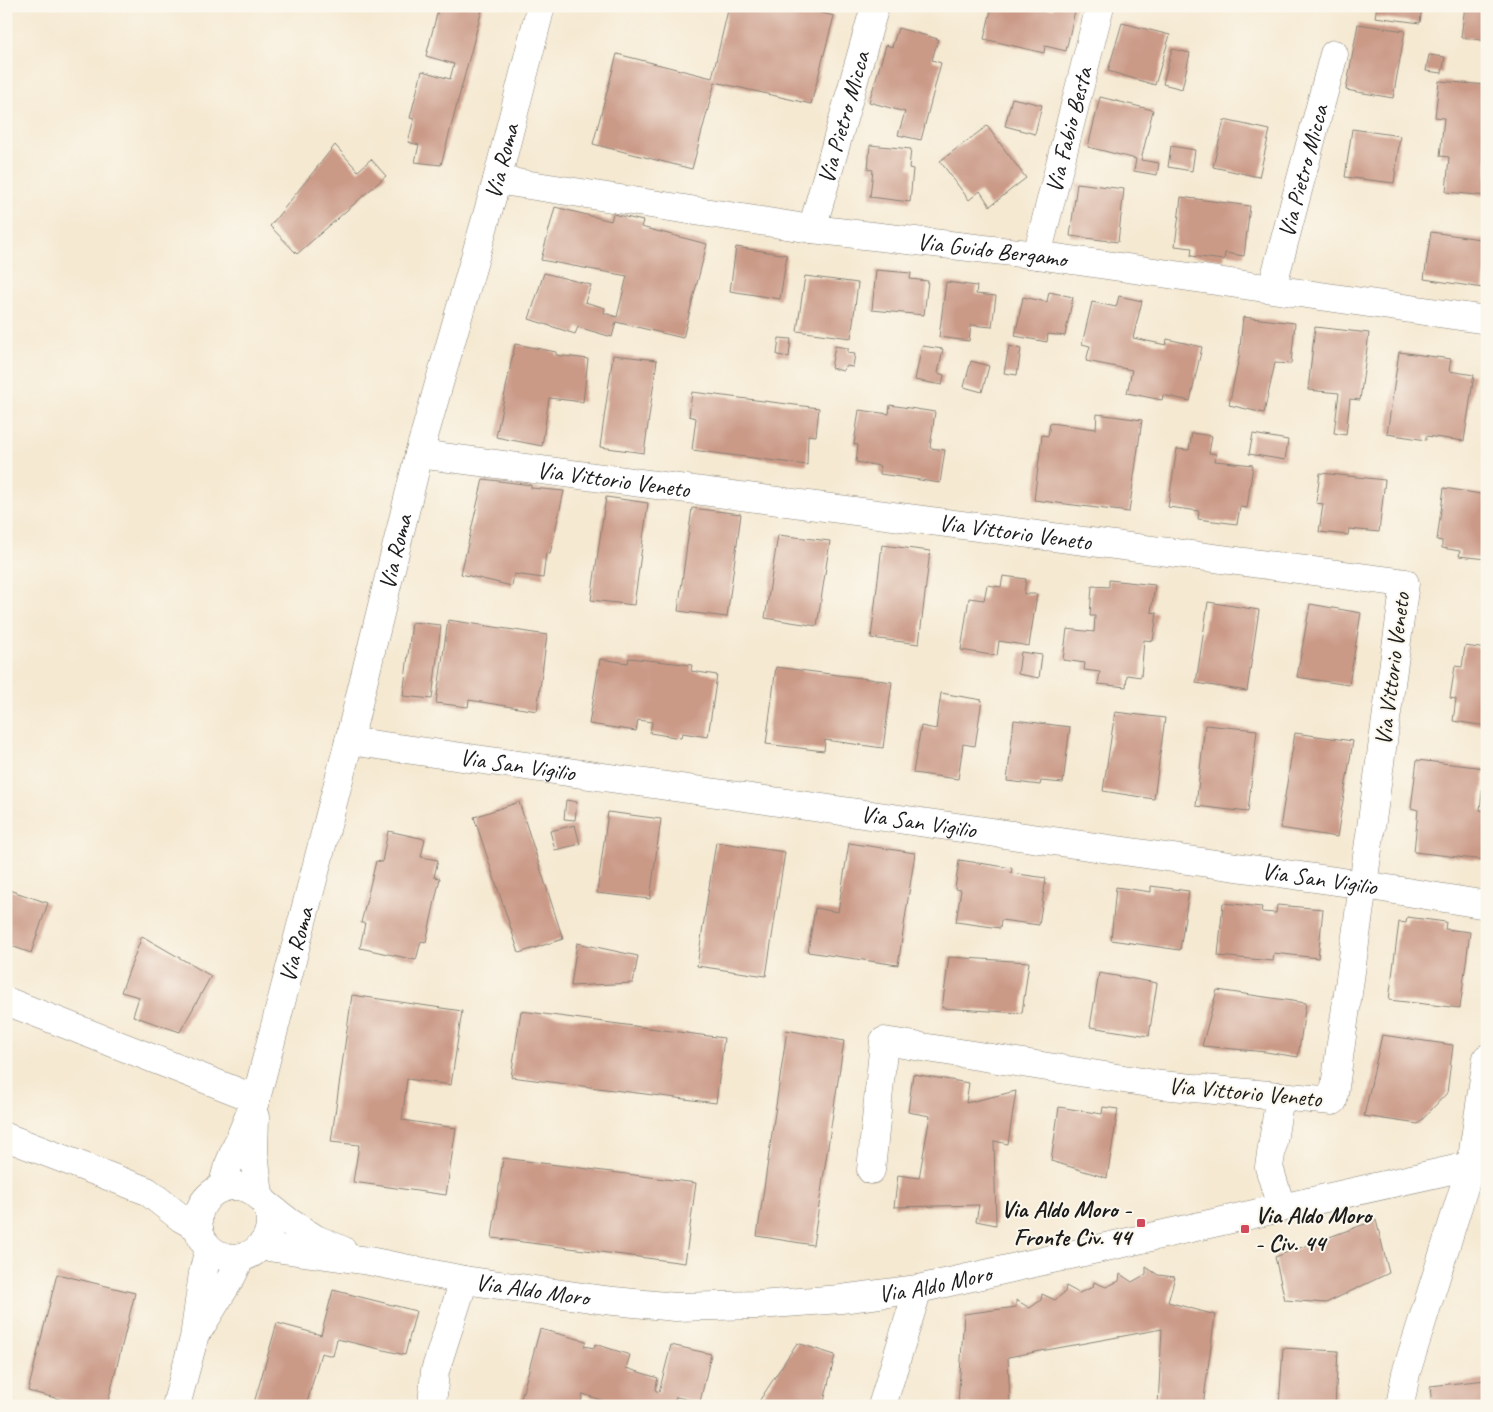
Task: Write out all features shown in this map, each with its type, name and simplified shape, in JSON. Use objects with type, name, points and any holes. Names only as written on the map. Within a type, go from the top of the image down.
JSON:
[{"type":"street","name":"Via Roma","points":[[215,1193],[256,1099],[349,741],[419,454],[497,180],[542,6]]},
{"type":"street","name":"Via Pietro Micca","points":[[812,229],[875,6]]},
{"type":"street","name":"Via Fabio Besta","points":[[1037,255],[1100,6]]},
{"type":"street","name":"Via Pietro Micca","points":[[1272,288],[1334,54]]},
{"type":"street","name":"Via Guido Bergamo","points":[[497,180],[812,229],[1037,255],[1487,320]]},
{"type":"street","name":"Via Vittorio Veneto","points":[[419,454],[1405,583],[1333,1101],[1161,1085],[884,1040],[870,1170]]},
{"type":"street","name":"Via San Vigilio","points":[[349,741],[1364,885],[1487,905]]},
{"type":"street","points":[[6,1001],[256,1099]]},
{"type":"street","points":[[1400,1406],[1406,1373],[1479,1163],[1487,1058]]},
{"type":"street","points":[[1280,1096],[1269,1167],[1281,1207]]},
{"type":"street","name":"Via Roma","points":[[256,1099],[254,1151],[262,1200]]},
{"type":"street","points":[[6,1137],[147,1190],[215,1193]]},
{"type":"street","name":"Via Aldo Moro","points":[[250,1252],[369,1262],[464,1280],[604,1300],[675,1306],[758,1305],[841,1299],[918,1289],[1479,1163]]},
{"type":"street","points":[[176,1406],[194,1338],[203,1273],[204,1238],[199,1217],[202,1206],[215,1193],[227,1186],[249,1189],[262,1200],[269,1215],[270,1226],[266,1237],[250,1252],[232,1276],[194,1338]]},
{"type":"street","points":[[147,1190],[204,1238],[219,1254],[230,1257],[250,1252]]},
{"type":"street","name":"Via Aldo Moro","points":[[262,1200],[289,1222],[316,1239],[369,1262]]},
{"type":"street","name":"Via Aldo Moro","points":[[432,1406],[435,1370],[464,1280]]},
{"type":"street","points":[[882,1406],[918,1289]]},
{"type":"building","points":[[439,6],[483,6],[441,165],[415,162],[419,145],[408,142],[414,119],[410,118],[422,71],[450,79],[454,64],[426,56]]},
{"type":"building","points":[[729,6],[794,6],[834,16],[811,104],[715,82],[692,169],[593,144],[617,54],[712,78]]},
{"type":"building","points":[[992,6],[1042,6],[1053,9],[1054,6],[1076,6],[1066,51],[1045,46],[1044,53],[984,39]]},
{"type":"building","points":[[1377,6],[1422,6],[1420,23],[1375,17]]},
{"type":"building","points":[[1465,6],[1487,6],[1487,41],[1461,37]]},
{"type":"building","points":[[1122,23],[1170,35],[1155,85],[1108,71]]},
{"type":"building","points":[[1358,24],[1405,31],[1393,98],[1346,90]]},
{"type":"building","points":[[898,28],[938,39],[932,60],[941,63],[921,140],[898,135],[905,112],[869,102],[886,45],[892,47]]},
{"type":"building","points":[[1172,49],[1190,53],[1182,89],[1163,84]]},
{"type":"building","points":[[1429,55],[1445,57],[1442,73],[1426,71]]},
{"type":"building","points":[[1439,81],[1487,85],[1487,196],[1446,192],[1449,157],[1440,156],[1444,118],[1435,117]]},
{"type":"building","points":[[1100,97],[1153,110],[1141,160],[1159,163],[1157,175],[1134,171],[1136,159],[1088,147]]},
{"type":"building","points":[[1012,98],[1042,105],[1035,134],[1005,126]]},
{"type":"building","points":[[1224,120],[1270,130],[1259,177],[1213,167]]},
{"type":"building","points":[[987,126],[1026,178],[990,206],[980,191],[969,200],[940,161]]},
{"type":"building","points":[[1352,129],[1400,136],[1394,183],[1345,177]]},
{"type":"building","points":[[335,145],[358,171],[371,159],[386,176],[297,254],[270,226]]},
{"type":"building","points":[[870,145],[911,149],[909,168],[913,169],[910,202],[870,197],[873,170],[868,169]]},
{"type":"building","points":[[1171,146],[1195,150],[1192,171],[1168,167]]},
{"type":"building","points":[[1077,183],[1124,189],[1118,242],[1070,236]]},
{"type":"building","points":[[1181,197],[1250,206],[1244,256],[1225,253],[1224,260],[1191,256],[1192,248],[1175,246]]},
{"type":"building","points":[[555,207],[611,221],[613,214],[643,221],[641,227],[707,244],[683,338],[616,322],[612,337],[578,327],[575,334],[529,319],[544,273],[591,285],[585,302],[605,308],[604,313],[617,317],[627,276],[541,260]]},
{"type":"building","points":[[1431,232],[1487,240],[1487,263],[1483,288],[1424,279]]},
{"type":"building","points":[[736,247],[787,255],[780,299],[730,291]]},
{"type":"building","points":[[876,270],[911,273],[910,279],[928,281],[924,315],[872,310]]},
{"type":"building","points":[[805,276],[858,283],[851,338],[797,331]]},
{"type":"building","points":[[946,282],[977,286],[976,294],[996,296],[992,327],[971,325],[969,341],[939,337]]},
{"type":"building","points":[[1049,292],[1073,297],[1065,336],[1048,334],[1047,342],[1015,336],[1023,297],[1047,302]]},
{"type":"building","points":[[1119,296],[1142,301],[1133,338],[1166,345],[1167,339],[1202,347],[1190,401],[1163,395],[1162,400],[1127,393],[1132,370],[1086,361],[1090,346],[1082,344],[1092,302],[1116,307]]},
{"type":"building","points":[[1243,317],[1295,323],[1291,364],[1275,363],[1264,413],[1229,405],[1239,358]]},
{"type":"building","points":[[1315,327],[1369,333],[1360,400],[1350,399],[1346,435],[1334,433],[1339,393],[1308,390]]},
{"type":"building","points":[[779,338],[791,339],[789,357],[777,355]]},
{"type":"building","points":[[515,344],[556,352],[556,355],[588,359],[583,402],[549,398],[542,446],[496,437]]},
{"type":"building","points":[[835,346],[848,348],[848,353],[855,354],[853,367],[845,366],[843,371],[831,368]]},
{"type":"building","points":[[922,346],[943,349],[938,373],[944,375],[942,385],[915,380]]},
{"type":"building","points":[[1009,346],[1021,349],[1017,375],[1004,373]]},
{"type":"building","points":[[1399,352],[1451,359],[1449,371],[1474,375],[1464,441],[1426,436],[1426,440],[1387,434]]},
{"type":"building","points":[[613,355],[657,360],[644,453],[600,447]]},
{"type":"building","points":[[971,361],[989,366],[982,392],[964,387]]},
{"type":"building","points":[[692,392],[819,408],[816,436],[808,435],[807,465],[692,450],[696,418],[689,416]]},
{"type":"building","points":[[890,405],[935,412],[930,448],[945,450],[940,483],[880,474],[880,466],[856,462],[858,445],[854,444],[859,410],[889,414]]},
{"type":"building","points":[[1097,414],[1142,420],[1129,512],[1034,500],[1042,435],[1048,436],[1050,423],[1096,429]]},
{"type":"building","points":[[1192,433],[1212,436],[1209,453],[1216,454],[1215,461],[1253,465],[1247,508],[1240,507],[1237,524],[1198,519],[1199,511],[1168,507],[1177,449],[1189,450]]},
{"type":"building","points":[[1253,434],[1288,440],[1285,460],[1249,454]]},
{"type":"building","points":[[1320,473],[1385,480],[1379,532],[1349,529],[1348,535],[1319,532],[1323,504],[1316,503]]},
{"type":"building","points":[[483,479],[531,485],[531,488],[564,491],[550,554],[546,553],[543,578],[514,574],[512,586],[461,574]]},
{"type":"building","points":[[1444,488],[1487,495],[1487,559],[1459,556],[1460,551],[1442,548],[1442,541],[1437,540]]},
{"type":"building","points":[[606,497],[648,503],[634,605],[591,600]]},
{"type":"building","points":[[692,508],[741,514],[727,617],[678,611]]},
{"type":"building","points":[[778,535],[830,541],[817,626],[765,618]]},
{"type":"building","points":[[882,545],[930,551],[919,644],[871,638]]},
{"type":"building","points":[[1003,576],[1026,579],[1024,594],[1037,594],[1029,646],[999,641],[997,656],[961,650],[969,598],[984,600],[987,585],[1001,587]]},
{"type":"building","points":[[1109,580],[1155,585],[1151,612],[1157,613],[1153,641],[1144,640],[1141,677],[1127,675],[1126,687],[1098,684],[1100,672],[1084,670],[1085,663],[1063,660],[1067,629],[1094,632],[1095,616],[1090,616],[1092,586],[1109,587]]},
{"type":"building","points":[[1208,602],[1259,610],[1247,691],[1196,683]]},
{"type":"building","points":[[1310,604],[1361,613],[1349,685],[1297,677]]},
{"type":"building","points":[[448,620],[547,635],[537,711],[469,700],[468,707],[436,703]]},
{"type":"building","points":[[412,622],[441,625],[432,699],[403,696]]},
{"type":"building","points":[[1465,646],[1487,649],[1487,726],[1453,721],[1456,699],[1450,698],[1455,666],[1462,667]]},
{"type":"building","points":[[1021,652],[1042,655],[1039,678],[1018,674]]},
{"type":"building","points":[[629,658],[692,665],[691,671],[717,675],[708,737],[682,733],[681,738],[650,733],[652,722],[638,720],[636,731],[589,724],[600,659],[628,663]]},
{"type":"building","points":[[776,667],[892,682],[883,748],[825,740],[824,751],[766,744]]},
{"type":"building","points":[[941,693],[982,700],[975,746],[963,744],[958,779],[913,773],[921,726],[936,729]]},
{"type":"building","points":[[1115,712],[1165,718],[1154,799],[1103,791]]},
{"type":"building","points":[[1014,720],[1070,727],[1063,783],[1041,781],[1040,785],[1007,781]]},
{"type":"building","points":[[1205,725],[1257,730],[1248,812],[1196,806]]},
{"type":"building","points":[[1295,733],[1353,741],[1337,837],[1280,828]]},
{"type":"building","points":[[1417,760],[1485,768],[1480,810],[1487,811],[1487,838],[1484,860],[1414,852],[1418,810],[1411,808]]},
{"type":"building","points":[[566,800],[577,802],[575,820],[564,819]]},
{"type":"building","points":[[519,802],[563,939],[519,953],[474,817]]},
{"type":"building","points":[[608,812],[661,819],[650,899],[597,893]]},
{"type":"building","points":[[575,825],[580,844],[555,850],[550,831]]},
{"type":"building","points":[[388,831],[425,839],[421,857],[438,860],[434,877],[440,878],[426,942],[421,941],[416,960],[360,948],[365,923],[361,923],[376,861],[382,862]]},
{"type":"building","points":[[716,842],[785,852],[766,976],[697,966]]},
{"type":"building","points":[[849,843],[915,853],[898,965],[808,952],[815,908],[838,912]]},
{"type":"building","points":[[959,860],[1012,868],[1011,873],[1046,878],[1039,925],[1001,920],[1000,928],[956,922],[961,890],[955,889]]},
{"type":"building","points":[[1151,886],[1189,891],[1180,950],[1111,940],[1116,887],[1151,892]]},
{"type":"building","points":[[6,889],[48,903],[31,953],[6,944]]},
{"type":"building","points":[[1223,903],[1262,907],[1261,912],[1276,913],[1277,905],[1323,909],[1318,958],[1274,953],[1273,961],[1218,956]]},
{"type":"building","points":[[1407,917],[1446,922],[1445,929],[1470,932],[1460,1008],[1389,1000],[1399,922],[1406,923]]},
{"type":"building","points":[[142,936],[211,976],[180,1032],[133,1016],[139,997],[121,992]]},
{"type":"building","points":[[577,943],[638,956],[633,983],[571,986]]},
{"type":"building","points":[[949,957],[1029,962],[1022,1013],[942,1008]]},
{"type":"building","points":[[1099,973],[1157,983],[1149,1036],[1090,1027]]},
{"type":"building","points":[[1217,990],[1306,1003],[1298,1057],[1202,1046]]},
{"type":"building","points":[[352,995],[462,1011],[451,1085],[407,1079],[402,1120],[456,1128],[446,1195],[353,1182],[359,1145],[331,1142]]},
{"type":"building","points":[[521,1011],[724,1038],[716,1103],[511,1077]]},
{"type":"building","points":[[787,1030],[844,1041],[813,1245],[757,1236]]},
{"type":"building","points":[[1382,1035],[1453,1045],[1447,1093],[1418,1124],[1364,1116]]},
{"type":"building","points":[[913,1074],[969,1083],[966,1103],[1016,1091],[1008,1144],[994,1141],[996,1225],[976,1221],[979,1205],[894,1207],[898,1175],[919,1178],[930,1116],[908,1112]]},
{"type":"building","points":[[1059,1107],[1102,1114],[1103,1107],[1118,1109],[1107,1178],[1051,1161]]},
{"type":"building","points":[[503,1158],[696,1183],[685,1263],[492,1238]]},
{"type":"building","points":[[1376,1220],[1389,1273],[1326,1303],[1285,1300],[1275,1257]]},
{"type":"building","points":[[1146,1267],[1158,1275],[1175,1277],[1168,1302],[1215,1315],[1203,1406],[1158,1406],[1162,1329],[1008,1357],[1010,1406],[958,1404],[964,1314],[1016,1307],[1016,1300],[1030,1308],[1041,1300],[1042,1294],[1055,1300],[1065,1292],[1066,1286],[1079,1293],[1093,1287],[1094,1282],[1106,1287],[1119,1281],[1120,1274],[1132,1282],[1146,1274]]},
{"type":"building","points":[[57,1274],[135,1293],[107,1406],[87,1406],[28,1391]]},
{"type":"building","points":[[333,1290],[416,1311],[405,1355],[337,1339],[333,1356],[321,1353],[306,1406],[263,1406],[254,1403],[277,1323],[321,1335]]},
{"type":"building","points":[[540,1329],[586,1341],[584,1346],[594,1348],[595,1344],[630,1355],[626,1368],[658,1378],[655,1390],[659,1392],[671,1345],[711,1354],[700,1402],[676,1397],[673,1406],[619,1406],[583,1394],[580,1406],[570,1403],[569,1406],[519,1406]]},
{"type":"building","points":[[797,1343],[835,1355],[823,1406],[756,1406]]},
{"type":"building","points":[[1283,1348],[1338,1351],[1335,1406],[1279,1406]]},
{"type":"building","points":[[1486,1380],[1487,1406],[1432,1406],[1430,1386]]},
{"type":"place","name":"Via Aldo Moro - Fronte Civ. 44","points":[[1141,1223]]},
{"type":"place","name":"Via Aldo Moro - Civ. 44","points":[[1245,1229]]}]
